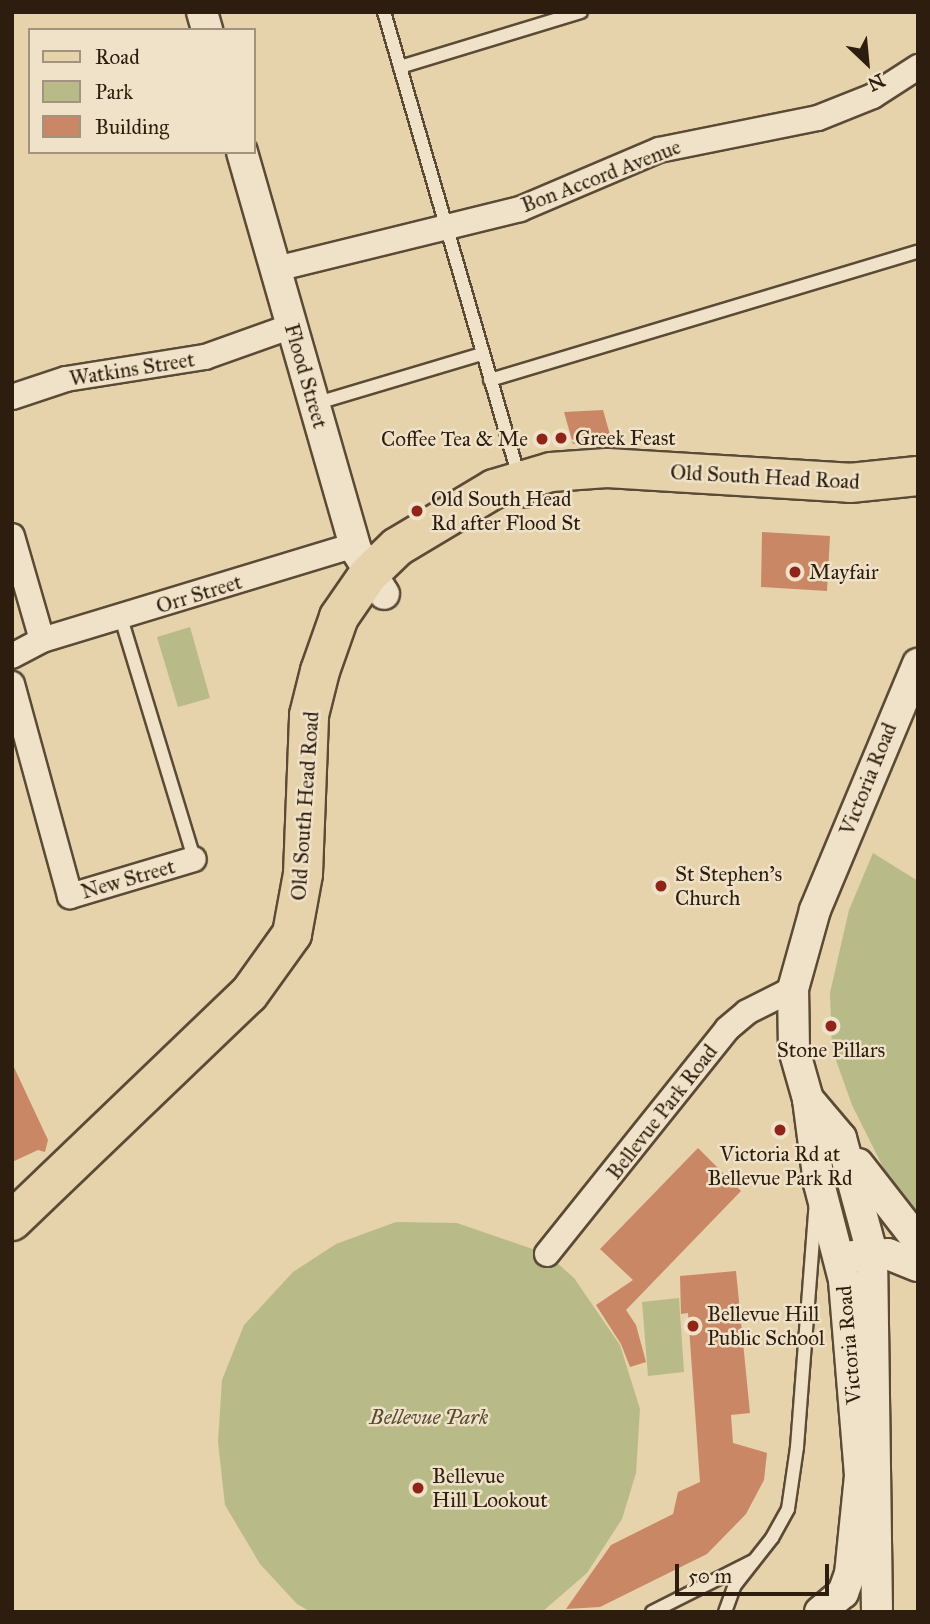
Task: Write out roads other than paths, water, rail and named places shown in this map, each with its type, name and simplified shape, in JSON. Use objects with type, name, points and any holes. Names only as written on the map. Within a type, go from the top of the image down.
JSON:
[{"type":"main road","name":"Old South Head Road","points":[[12,1222],[249,994],[292,934],[303,874],[309,715],[339,617],[369,571],[429,556],[522,490],[607,468],[850,483],[918,476]]},
{"type":"main road","name":"Old South Head Road","points":[[522,490],[671,487],[918,502]]},
{"type":"main road","name":"Old South Head Road","points":[[12,1251],[240,1033],[300,962],[320,912],[336,698],[356,640],[369,571]]},
{"type":"street","name":"Bon Accord Avenue","points":[[276,269],[520,209],[659,150],[818,118],[873,96],[918,67]]},
{"type":"street","name":"Flood Street","points":[[243,154],[314,404],[369,571]]},
{"type":"street","name":"Watkins Street","points":[[12,397],[66,379],[194,360],[292,327]]},
{"type":"street","points":[[12,536],[42,640],[12,656]]},
{"type":"street","name":"Orr Street","points":[[42,640],[121,618],[369,571]]},
{"type":"street","name":"Victoria Road","points":[[848,1607],[860,1475],[837,1251],[819,1183],[808,1099],[794,1050],[793,989],[815,910],[918,664]]},
{"type":"street","name":"New Street","points":[[12,684],[70,896],[194,859]]},
{"type":"street","name":"Bellevue Park Road","points":[[547,1254],[653,1126],[727,1029],[747,1012],[793,989]]},
{"type":"street","name":"Victoria Road","points":[[808,1099],[841,1138],[871,1246],[879,1535],[870,1576],[848,1607]]},
{"type":"street","points":[[841,1138],[894,1216],[918,1243]]},
{"type":"street","points":[[837,1251],[871,1246],[896,1238],[918,1243]]},
{"type":"street","points":[[871,1246],[918,1266]]},
{"type":"lane","points":[[384,12],[522,490]]},
{"type":"lane","points":[[400,67],[581,12]]},
{"type":"lane","points":[[490,380],[918,252]]},
{"type":"lane","points":[[314,404],[482,354]]},
{"type":"lane","name":"New Street","points":[[121,618],[194,859]]},
{"type":"lane","points":[[725,1612],[735,1585],[757,1560],[788,1509],[819,1183]]},
{"type":"lane","points":[[652,1612],[757,1560]]},
{"type":"place","name":"Greek Feast","points":[[561,438]]},
{"type":"place","name":"Coffee Tea & Me","points":[[542,439]]},
{"type":"place","name":"Old South Head Rd after Flood St","points":[[417,511]]},
{"type":"place","name":"Mayfair","points":[[795,572]]},
{"type":"place","name":"St Stephen's Church","points":[[661,886]]},
{"type":"place","name":"Stone Pillars","points":[[831,1026]]},
{"type":"place","name":"Victoria Rd at Bellevue Park Rd","points":[[780,1130]]},
{"type":"place","name":"Bellevue Hill Public School","points":[[693,1326]]},
{"type":"place","name":"Bellevue Hill Lookout","points":[[418,1488]]},
{"type":"park label","name":"Bellevue Park","points":[[429,1417]]}]
